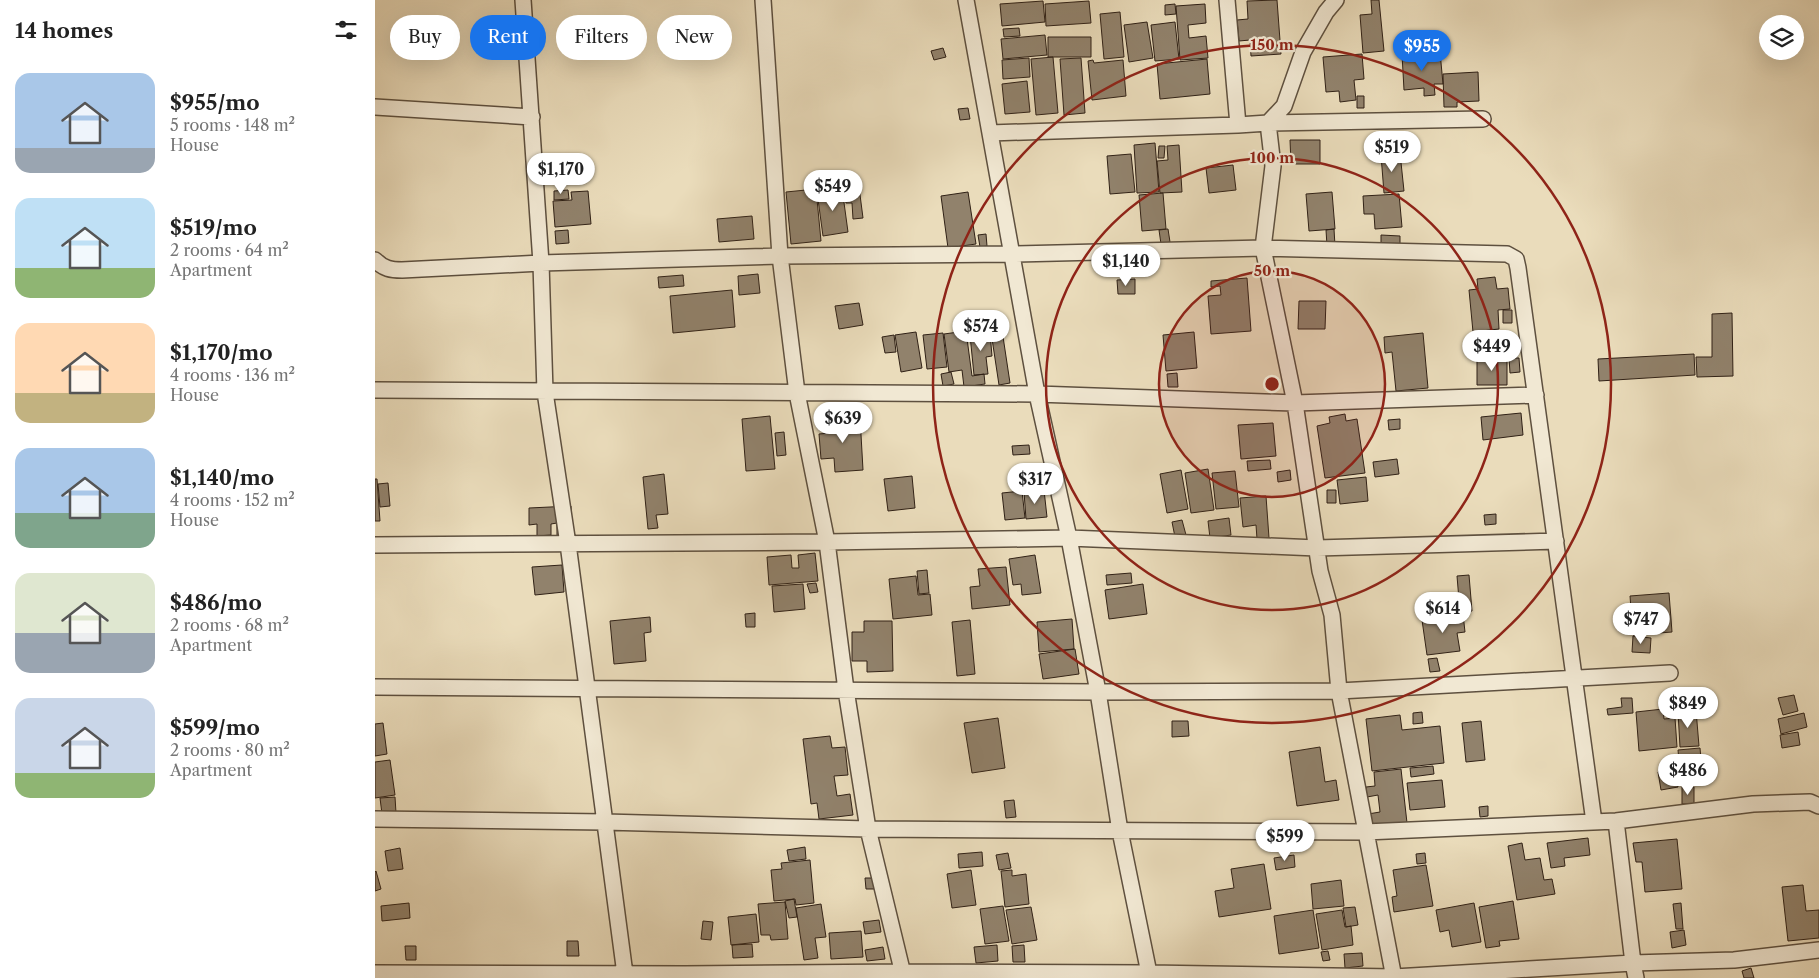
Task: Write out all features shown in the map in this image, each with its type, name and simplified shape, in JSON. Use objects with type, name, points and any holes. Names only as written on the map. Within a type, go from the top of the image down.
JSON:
[{"type":"street","points":[[523,0],[541,263],[545,392],[568,544],[625,974]]},
{"type":"street","points":[[763,0],[779,256],[797,393],[827,542],[846,690],[868,830],[903,975]]},
{"type":"street","points":[[966,0],[1037,394],[1069,538],[1098,692],[1120,830],[1149,975]]},
{"type":"street","points":[[1227,0],[1238,125]]},
{"type":"street","points":[[1336,0],[1326,12],[1303,52],[1284,106],[1268,123],[1273,166],[1263,248],[1295,403],[1320,571],[1332,614],[1339,691],[1394,978]]},
{"type":"street","points":[[375,107],[532,117]]},
{"type":"street","points":[[990,133],[1268,123],[1483,119]]},
{"type":"street","points":[[375,260],[390,270],[541,263],[779,256],[1013,254],[1263,248],[1507,254],[1516,259],[1537,395],[1573,678],[1594,822]]},
{"type":"street","points":[[375,390],[1037,394],[1295,403],[1537,395]]},
{"type":"street","points":[[375,545],[827,542],[1069,538],[1317,548],[1556,540]]},
{"type":"street","points":[[375,687],[1098,692],[1339,691],[1669,673]]},
{"type":"street","points":[[375,819],[605,822],[868,830],[1365,832],[1617,821],[1753,804],[1810,802],[1819,806]]},
{"type":"street","points":[[1617,821],[1636,978]]},
{"type":"street","points":[[375,973],[453,976],[625,974],[686,976],[1149,975],[1394,978],[1633,963],[1735,960],[1819,950]]},
{"type":"building","points":[[1277,0],[1281,54],[1251,56],[1250,40],[1239,41],[1237,20],[1248,19],[1247,1]]},
{"type":"building","points":[[1371,0],[1379,0],[1384,51],[1363,53],[1360,15],[1372,14]]},
{"type":"building","points":[[1043,1],[1045,22],[1002,26],[1000,4]]},
{"type":"building","points":[[1089,1],[1091,23],[1046,26],[1045,4]]},
{"type":"building","points":[[1175,4],[1176,14],[1165,15],[1165,5]]},
{"type":"building","points":[[1205,4],[1206,23],[1188,25],[1189,38],[1206,36],[1208,58],[1180,60],[1176,6]]},
{"type":"building","points":[[1120,12],[1124,57],[1104,59],[1100,14]]},
{"type":"building","points":[[1147,22],[1153,58],[1129,62],[1124,25]]},
{"type":"building","points":[[1175,22],[1179,59],[1155,61],[1151,25]]},
{"type":"building","points":[[1019,28],[1020,36],[1004,37],[1003,29]]},
{"type":"building","points":[[1045,35],[1047,55],[1003,59],[1001,39]]},
{"type":"building","points":[[1048,37],[1091,37],[1091,57],[1048,57]]},
{"type":"building","points":[[943,48],[946,57],[934,60],[931,51]]},
{"type":"building","points":[[1440,52],[1443,84],[1434,84],[1435,95],[1424,96],[1424,88],[1404,90],[1402,54]]},
{"type":"building","points":[[1362,54],[1364,79],[1354,80],[1356,100],[1340,102],[1339,91],[1326,92],[1323,57]]},
{"type":"building","points":[[1053,57],[1058,113],[1036,115],[1031,59]]},
{"type":"building","points":[[1029,58],[1030,77],[1003,79],[1002,60]]},
{"type":"building","points":[[1081,58],[1085,113],[1064,115],[1060,59]]},
{"type":"building","points":[[1207,59],[1210,94],[1160,99],[1157,64]]},
{"type":"building","points":[[1093,60],[1094,63],[1123,60],[1126,96],[1092,100],[1088,61]]},
{"type":"building","points":[[1478,72],[1479,101],[1457,102],[1457,107],[1444,107],[1443,74]]},
{"type":"building","points":[[1027,81],[1030,112],[1005,114],[1002,84]]},
{"type":"building","points":[[1357,96],[1364,96],[1364,108],[1357,108]]},
{"type":"building","points":[[968,108],[970,119],[960,120],[958,109]]},
{"type":"building","points":[[1290,140],[1320,140],[1320,164],[1291,164]]},
{"type":"building","points":[[1155,143],[1159,192],[1137,193],[1134,145]]},
{"type":"building","points":[[1179,145],[1182,192],[1160,193],[1157,161],[1168,160],[1167,146]]},
{"type":"building","points":[[1159,146],[1165,146],[1164,158],[1158,158]]},
{"type":"building","points":[[1400,153],[1404,191],[1384,193],[1381,155]]},
{"type":"building","points":[[1131,154],[1135,192],[1110,194],[1107,156]]},
{"type":"building","points":[[1233,165],[1236,190],[1209,193],[1206,168]]},
{"type":"building","points":[[859,187],[863,218],[853,219],[852,203],[846,203],[844,189]]},
{"type":"building","points":[[842,188],[848,232],[823,236],[817,192]]},
{"type":"building","points":[[816,189],[821,241],[791,244],[786,192]]},
{"type":"building","points":[[568,190],[569,199],[554,200],[554,191]]},
{"type":"building","points":[[588,191],[591,224],[555,227],[553,201],[572,200],[571,192]]},
{"type":"building","points":[[968,192],[976,244],[948,248],[941,196]]},
{"type":"building","points":[[1332,192],[1335,229],[1309,231],[1306,194]]},
{"type":"building","points":[[1163,193],[1166,229],[1142,231],[1139,195]]},
{"type":"building","points":[[1399,194],[1402,227],[1375,229],[1374,214],[1364,214],[1363,196]]},
{"type":"building","points":[[752,216],[754,239],[719,242],[717,219]]},
{"type":"building","points":[[1168,229],[1170,242],[1161,244],[1159,230]]},
{"type":"building","points":[[1334,229],[1335,246],[1327,246],[1326,230]]},
{"type":"building","points":[[568,230],[569,243],[556,244],[555,231]]},
{"type":"building","points":[[986,234],[987,246],[980,247],[978,235]]},
{"type":"building","points":[[1381,235],[1400,236],[1400,248],[1381,248]]},
{"type":"building","points":[[758,274],[760,293],[739,295],[738,276]]},
{"type":"building","points":[[683,275],[684,286],[659,288],[658,277]]},
{"type":"building","points":[[1495,277],[1497,289],[1508,288],[1510,309],[1498,310],[1499,329],[1473,332],[1469,290],[1478,289],[1477,279]]},
{"type":"building","points":[[1247,278],[1251,331],[1211,334],[1208,296],[1221,295],[1220,286],[1211,287],[1211,281]]},
{"type":"building","points":[[1135,279],[1135,294],[1118,294],[1117,280]]},
{"type":"building","points":[[732,290],[735,327],[673,333],[670,296]]},
{"type":"building","points":[[1299,301],[1326,301],[1325,329],[1298,329]]},
{"type":"building","points":[[859,303],[863,325],[839,329],[835,306]]},
{"type":"building","points":[[1503,310],[1512,310],[1512,323],[1503,323]]},
{"type":"building","points":[[1732,313],[1733,376],[1697,377],[1696,357],[1712,357],[1712,314]]},
{"type":"building","points":[[1002,330],[1010,383],[999,385],[991,332]]},
{"type":"building","points":[[966,331],[972,376],[984,374],[985,384],[964,387],[962,370],[949,372],[944,334]]},
{"type":"building","points":[[916,332],[922,368],[901,372],[895,335]]},
{"type":"building","points":[[1194,332],[1197,368],[1166,371],[1163,335]]},
{"type":"building","points":[[943,333],[947,367],[927,369],[923,335]]},
{"type":"building","points":[[990,333],[992,356],[986,357],[988,374],[974,375],[970,335]]},
{"type":"building","points":[[1423,333],[1428,388],[1396,391],[1392,352],[1385,353],[1384,337]]},
{"type":"building","points":[[894,335],[896,352],[885,353],[882,337]]},
{"type":"building","points":[[1694,354],[1695,375],[1599,381],[1598,359]]},
{"type":"building","points":[[1507,358],[1507,385],[1477,385],[1477,359]]},
{"type":"building","points":[[1509,358],[1519,358],[1520,372],[1510,373]]},
{"type":"building","points":[[951,372],[954,384],[943,386],[941,374]]},
{"type":"building","points":[[1177,373],[1178,387],[1168,387],[1167,374]]},
{"type":"building","points":[[1521,413],[1523,435],[1483,440],[1481,417]]},
{"type":"building","points":[[1345,414],[1346,421],[1357,419],[1365,473],[1325,478],[1317,426],[1330,423],[1329,417]]},
{"type":"building","points":[[770,416],[775,469],[746,471],[742,419]]},
{"type":"building","points":[[860,417],[863,470],[835,472],[834,458],[821,459],[819,434],[830,433],[828,419]]},
{"type":"building","points":[[1400,419],[1400,429],[1389,430],[1388,420]]},
{"type":"building","points":[[1273,423],[1276,456],[1241,459],[1238,425]]},
{"type":"building","points":[[784,432],[786,455],[777,456],[775,433]]},
{"type":"building","points":[[1029,445],[1030,454],[1013,455],[1012,446]]},
{"type":"building","points":[[1397,459],[1399,474],[1375,477],[1373,462]]},
{"type":"building","points":[[1270,460],[1271,469],[1248,471],[1247,461]]},
{"type":"building","points":[[1208,469],[1214,510],[1191,513],[1185,473]]},
{"type":"building","points":[[1181,470],[1188,509],[1167,513],[1160,474]]},
{"type":"building","points":[[1290,470],[1291,480],[1278,482],[1277,472]]},
{"type":"building","points":[[1235,471],[1239,507],[1216,509],[1212,473]]},
{"type":"building","points":[[664,474],[668,514],[656,515],[658,528],[648,529],[643,477]]},
{"type":"building","points":[[912,476],[915,508],[888,511],[884,479]]},
{"type":"building","points":[[1366,477],[1368,501],[1340,504],[1337,480]]},
{"type":"building","points":[[375,479],[377,479],[380,521],[375,521]]},
{"type":"building","points":[[388,483],[390,506],[380,507],[378,484]]},
{"type":"building","points":[[1044,490],[1047,517],[1026,519],[1024,492]]},
{"type":"building","points":[[1327,490],[1336,490],[1336,503],[1327,503]]},
{"type":"building","points":[[1022,491],[1025,518],[1005,520],[1002,493]]},
{"type":"building","points":[[1266,496],[1269,538],[1257,539],[1256,525],[1243,527],[1240,498]]},
{"type":"building","points":[[571,506],[572,535],[557,536],[557,523],[551,524],[551,535],[537,536],[537,524],[529,525],[529,508]]},
{"type":"building","points":[[1496,514],[1496,524],[1485,525],[1484,515]]},
{"type":"building","points":[[1229,518],[1231,535],[1210,538],[1208,521]]},
{"type":"building","points":[[1182,520],[1186,535],[1175,537],[1172,522]]},
{"type":"building","points":[[815,553],[818,581],[769,585],[767,557],[791,555],[792,568],[799,568],[798,555]]},
{"type":"building","points":[[1035,555],[1041,593],[1022,595],[1021,584],[1013,585],[1009,559]]},
{"type":"building","points":[[562,565],[564,592],[535,595],[532,567]]},
{"type":"building","points":[[1006,567],[1010,605],[972,609],[970,587],[980,586],[978,569]]},
{"type":"building","points":[[927,570],[929,593],[919,594],[917,571]]},
{"type":"building","points":[[1131,573],[1132,583],[1107,585],[1106,575]]},
{"type":"building","points":[[1469,575],[1472,611],[1460,612],[1457,576]]},
{"type":"building","points":[[916,576],[918,595],[930,594],[932,615],[893,619],[889,579]]},
{"type":"building","points":[[816,583],[818,592],[810,593],[807,584]]},
{"type":"building","points":[[803,584],[805,609],[774,612],[772,586]]},
{"type":"building","points":[[1143,584],[1147,614],[1109,619],[1105,590]]},
{"type":"building","points":[[1669,593],[1672,632],[1633,635],[1630,596]]},
{"type":"building","points":[[755,613],[755,627],[746,627],[745,614]]},
{"type":"building","points":[[1463,614],[1465,632],[1457,633],[1460,651],[1427,655],[1422,620]]},
{"type":"building","points":[[650,617],[651,632],[644,633],[646,661],[614,664],[610,621]]},
{"type":"building","points":[[1072,619],[1074,649],[1039,652],[1037,622]]},
{"type":"building","points":[[970,620],[975,674],[957,676],[952,622]]},
{"type":"building","points":[[864,621],[892,621],[893,671],[867,672],[867,661],[852,661],[852,632],[864,632]]},
{"type":"building","points":[[1633,636],[1651,638],[1650,653],[1632,652]]},
{"type":"building","points":[[1075,649],[1079,674],[1043,679],[1039,654]]},
{"type":"building","points":[[1437,658],[1440,671],[1430,672],[1428,659]]},
{"type":"building","points":[[1794,695],[1798,711],[1783,715],[1778,698]]},
{"type":"building","points":[[1621,698],[1632,698],[1633,713],[1608,715],[1607,709],[1622,707]]},
{"type":"building","points":[[1663,709],[1664,719],[1675,718],[1677,747],[1639,751],[1636,712]]},
{"type":"building","points":[[1696,710],[1699,746],[1680,747],[1678,712]]},
{"type":"building","points":[[1422,712],[1423,723],[1413,724],[1413,713]]},
{"type":"building","points":[[1804,713],[1807,727],[1781,734],[1778,719]]},
{"type":"building","points":[[1400,715],[1402,730],[1440,726],[1444,763],[1372,771],[1366,719]]},
{"type":"building","points":[[998,718],[1005,768],[972,773],[964,723]]},
{"type":"building","points":[[1172,721],[1188,721],[1189,736],[1172,737]]},
{"type":"building","points":[[1481,721],[1485,760],[1466,762],[1462,723]]},
{"type":"building","points":[[383,723],[387,754],[375,756],[375,724]]},
{"type":"building","points":[[1798,732],[1800,745],[1782,748],[1780,735]]},
{"type":"building","points":[[830,736],[832,748],[845,747],[848,775],[834,776],[837,796],[850,794],[853,815],[819,819],[817,803],[811,804],[803,739]]},
{"type":"building","points":[[1320,747],[1325,782],[1336,780],[1339,800],[1297,806],[1289,752]]},
{"type":"building","points":[[1700,748],[1703,781],[1681,783],[1678,750]]},
{"type":"building","points":[[390,760],[395,795],[375,798],[375,762]]},
{"type":"building","points":[[1433,766],[1434,774],[1411,777],[1410,768]]},
{"type":"building","points":[[1401,769],[1407,823],[1369,827],[1368,814],[1380,812],[1378,795],[1367,797],[1366,787],[1375,786],[1374,772]]},
{"type":"building","points":[[1675,770],[1678,787],[1661,790],[1658,772]]},
{"type":"building","points":[[1442,780],[1445,807],[1410,810],[1407,783]]},
{"type":"building","points":[[1682,787],[1694,787],[1694,804],[1682,804]]},
{"type":"building","points":[[395,797],[396,813],[382,814],[380,798]]},
{"type":"building","points":[[1014,800],[1016,817],[1006,818],[1004,801]]},
{"type":"building","points":[[1488,806],[1488,816],[1480,817],[1479,807]]},
{"type":"building","points":[[1588,838],[1590,855],[1564,858],[1565,866],[1551,868],[1547,843]]},
{"type":"building","points":[[1677,839],[1682,889],[1645,892],[1642,862],[1636,862],[1633,843]]},
{"type":"building","points":[[1522,843],[1525,860],[1540,858],[1544,880],[1552,879],[1555,894],[1517,900],[1508,846]]},
{"type":"building","points":[[805,847],[806,859],[789,861],[787,850]]},
{"type":"building","points":[[400,848],[403,869],[388,871],[385,851]]},
{"type":"building","points":[[982,852],[983,866],[959,868],[958,854]]},
{"type":"building","points":[[1008,853],[1011,868],[999,870],[996,855]]},
{"type":"building","points":[[1425,853],[1426,863],[1417,864],[1416,854]]},
{"type":"building","points":[[1294,855],[1295,867],[1276,870],[1274,858]]},
{"type":"building","points":[[810,860],[814,903],[796,905],[795,899],[774,901],[771,870],[782,869],[781,863]]},
{"type":"building","points":[[1264,864],[1271,909],[1219,917],[1215,891],[1234,888],[1231,869]]},
{"type":"building","points":[[1426,865],[1433,906],[1394,912],[1392,897],[1397,896],[1393,870]]},
{"type":"building","points":[[971,870],[976,905],[952,908],[947,874]]},
{"type":"building","points":[[1012,870],[1012,876],[1026,874],[1029,904],[1005,907],[1001,871]]},
{"type":"building","points":[[375,872],[381,889],[375,891]]},
{"type":"building","points":[[865,878],[873,878],[874,889],[866,889]]},
{"type":"building","points":[[1341,880],[1344,906],[1313,909],[1311,884]]},
{"type":"building","points":[[1803,885],[1806,911],[1819,910],[1819,938],[1788,941],[1782,887]]},
{"type":"building","points":[[794,899],[797,917],[789,918],[785,901]]},
{"type":"building","points":[[1513,901],[1519,939],[1499,941],[1500,946],[1486,948],[1479,907]]},
{"type":"building","points":[[785,902],[788,939],[771,940],[770,935],[761,935],[758,904]]},
{"type":"building","points":[[409,903],[410,918],[382,921],[381,906]]},
{"type":"building","points":[[1474,903],[1481,942],[1452,947],[1449,930],[1440,932],[1436,910]]},
{"type":"building","points":[[1681,903],[1683,929],[1676,929],[1673,904]]},
{"type":"building","points":[[821,904],[826,937],[815,938],[818,958],[804,960],[796,908]]},
{"type":"building","points":[[1003,906],[1009,941],[985,944],[980,909]]},
{"type":"building","points":[[1031,907],[1037,940],[1012,944],[1006,910]]},
{"type":"building","points":[[1355,907],[1358,925],[1346,927],[1343,908]]},
{"type":"building","points":[[1313,910],[1319,948],[1279,954],[1274,916]]},
{"type":"building","points":[[1342,910],[1345,927],[1351,926],[1353,945],[1322,950],[1316,914]]},
{"type":"building","points":[[756,914],[759,942],[731,945],[728,917]]},
{"type":"building","points":[[879,920],[881,932],[865,934],[863,922]]},
{"type":"building","points":[[703,921],[713,922],[711,940],[701,939]]},
{"type":"building","points":[[1684,930],[1686,945],[1672,948],[1670,932]]},
{"type":"building","points":[[861,931],[863,957],[831,959],[829,933]]},
{"type":"building","points":[[567,941],[578,941],[579,956],[567,956]]},
{"type":"building","points":[[752,944],[753,957],[733,958],[732,945]]},
{"type":"building","points":[[997,945],[998,961],[976,963],[974,947]]},
{"type":"building","points":[[1024,945],[1025,962],[1013,962],[1012,946]]},
{"type":"building","points":[[405,946],[416,946],[416,960],[406,960]]},
{"type":"building","points":[[883,947],[885,959],[867,961],[865,950]]},
{"type":"building","points":[[1328,951],[1330,960],[1323,961],[1321,952]]},
{"type":"building","points":[[1362,953],[1363,966],[1345,968],[1344,954]]},
{"type":"building","points":[[1751,968],[1754,978],[1744,978],[1742,971]]}]
